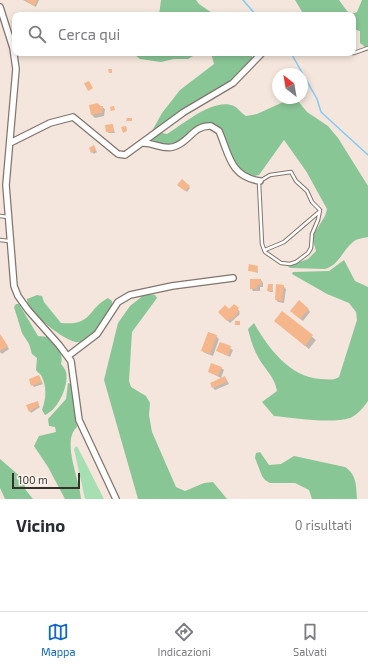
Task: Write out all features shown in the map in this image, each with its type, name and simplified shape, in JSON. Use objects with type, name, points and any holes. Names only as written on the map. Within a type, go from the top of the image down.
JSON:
[{"type":"street","points":[[0,7],[12,45]]},
{"type":"street","points":[[14,56],[16,82],[6,185],[12,277],[18,296],[29,312],[68,356],[74,372],[79,420],[116,499]]},
{"type":"street","points":[[10,143],[50,123],[73,117],[120,155],[125,155],[184,112],[232,83],[259,56]]},
{"type":"street","points":[[142,144],[173,148],[184,142],[193,132],[200,128],[208,126],[214,127],[219,131],[225,150],[239,172],[249,179],[260,180]]},
{"type":"street","points":[[68,356],[97,334],[118,302],[130,295],[172,286],[233,278]]},
{"type":"lane","points":[[356,52],[368,48]]},
{"type":"lane","points":[[291,172],[296,181],[307,190],[312,202],[319,208],[318,220],[312,234],[311,248],[300,259],[290,264],[285,264],[271,257],[262,244],[260,180],[270,175],[291,172]]},
{"type":"lane","points":[[265,250],[284,242],[319,212]]},
{"type":"lane","points":[[0,216],[8,217]]},
{"type":"lane","points":[[0,240],[10,241]]},
{"type":"green space","points":[[161,0],[196,0],[211,12],[159,12]]},
{"type":"green space","points":[[295,0],[339,0],[349,12],[302,12]]},
{"type":"green space","points":[[362,0],[368,0],[368,46],[365,47],[360,43],[360,31],[356,30],[356,12]]},
{"type":"green space","points":[[136,56],[193,56],[188,59],[174,59],[161,62],[140,59]]},
{"type":"green space","points":[[212,56],[252,56],[253,61],[237,78],[154,133],[152,131],[162,113],[180,90],[214,64]]},
{"type":"green space","points":[[226,104],[234,106],[246,116],[257,114],[279,104],[300,104],[307,112],[328,126],[338,138],[368,186],[368,237],[354,241],[330,267],[325,269],[290,268],[288,266],[308,259],[316,251],[312,237],[325,216],[327,209],[306,171],[284,140],[259,175],[249,177],[233,160],[221,130],[209,123],[198,126],[183,140],[171,145],[163,144],[150,139],[162,133],[167,134],[199,113],[217,105]]},
{"type":"green space","points":[[344,260],[355,281],[368,287],[368,401],[355,415],[342,420],[312,420],[274,416],[262,402],[277,391],[276,386],[256,353],[248,329],[254,323],[266,342],[281,360],[299,373],[320,379],[332,379],[339,377],[357,320],[356,312],[349,303],[327,294],[292,274],[293,272],[329,271]]},
{"type":"green space","points":[[145,294],[155,295],[157,298],[132,332],[129,381],[131,387],[146,396],[150,403],[149,415],[152,432],[176,487],[185,491],[204,483],[213,482],[227,499],[138,499],[104,380],[118,323],[130,306]]},
{"type":"green space","points":[[37,295],[42,296],[44,302],[61,323],[79,322],[89,316],[101,302],[108,298],[112,301],[112,306],[99,328],[91,337],[80,342],[74,342],[58,333],[40,319],[33,311],[28,304],[27,299]]},
{"type":"green space","points":[[16,304],[19,304],[38,336],[49,337],[57,346],[62,360],[61,364],[66,372],[66,384],[62,397],[54,408],[45,415],[42,410],[45,394],[44,381],[42,376],[36,370],[37,358],[32,354],[29,344],[22,333],[14,307]]},
{"type":"green space","points":[[68,383],[71,384],[77,427],[73,433],[71,441],[71,451],[81,499],[65,499],[48,467],[34,446],[39,436],[56,432],[55,427],[49,426],[48,419],[66,399]]},
{"type":"green space","points":[[76,446],[104,499],[85,499],[74,449]]},
{"type":"green space","points":[[260,452],[269,465],[281,464],[294,456],[345,467],[354,477],[357,499],[312,499],[309,490],[295,483],[270,483],[262,476],[255,458],[256,453]]},
{"type":"green space","points":[[0,459],[22,478],[25,483],[25,489],[33,499],[5,499],[0,488]]},
{"type":"building","points":[[25,0],[37,0],[34,6]]},
{"type":"building","points":[[108,69],[112,69],[112,73],[109,73]]},
{"type":"building","points":[[89,81],[93,88],[88,91],[84,83]]},
{"type":"building","points":[[98,103],[99,106],[103,106],[102,113],[91,115],[89,105]]},
{"type":"building","points":[[114,106],[115,110],[111,111],[110,107]]},
{"type":"building","points":[[127,118],[132,118],[132,121],[126,121]]},
{"type":"building","points":[[113,124],[114,132],[106,132],[105,125]]},
{"type":"building","points":[[126,126],[127,131],[123,133],[121,127]]},
{"type":"building","points":[[94,145],[96,150],[91,153],[89,148]]},
{"type":"building","points":[[182,179],[190,186],[185,191],[177,185]]},
{"type":"building","points":[[249,264],[258,266],[257,272],[248,271]]},
{"type":"building","points":[[250,279],[261,279],[261,285],[257,285],[257,289],[250,289]]},
{"type":"building","points":[[268,284],[273,284],[272,291],[267,291]]},
{"type":"building","points":[[276,284],[284,285],[282,301],[275,300]]},
{"type":"building","points":[[299,300],[309,309],[300,319],[290,311]]},
{"type":"building","points":[[234,304],[239,308],[237,310],[239,311],[232,320],[230,318],[227,321],[218,312],[225,305],[229,309]]},
{"type":"building","points":[[282,311],[313,335],[305,346],[274,321]]},
{"type":"building","points":[[235,321],[240,321],[240,325],[235,325]]},
{"type":"building","points":[[208,332],[217,335],[210,354],[201,351]]},
{"type":"building","points":[[0,334],[8,346],[0,351]]},
{"type":"building","points":[[220,342],[231,346],[228,356],[216,351]]},
{"type":"building","points":[[211,363],[222,367],[218,376],[208,372]]},
{"type":"building","points":[[39,375],[42,382],[31,386],[29,379]]},
{"type":"building","points":[[225,376],[227,382],[212,388],[210,383]]},
{"type":"building","points":[[38,401],[39,405],[29,412],[26,405]]},
{"type":"waterway","points":[[243,0],[253,12]]},
{"type":"waterway","points":[[293,56],[317,99],[321,112],[368,155]]}]
